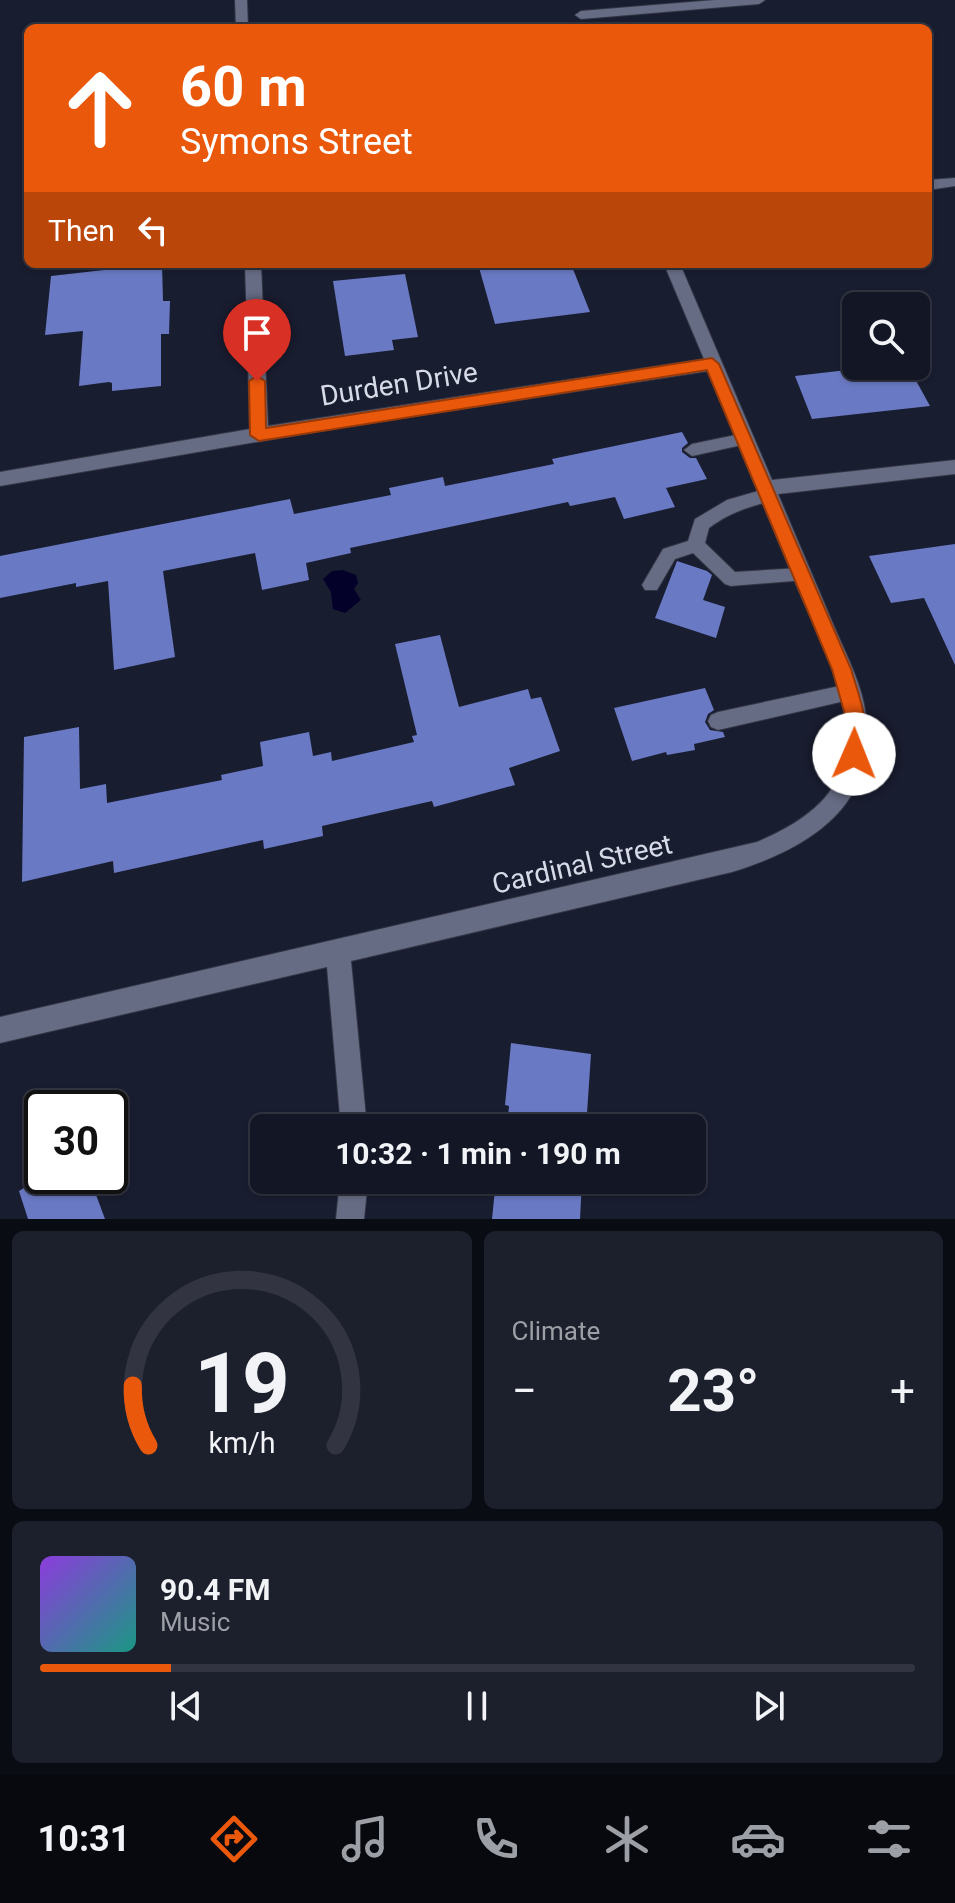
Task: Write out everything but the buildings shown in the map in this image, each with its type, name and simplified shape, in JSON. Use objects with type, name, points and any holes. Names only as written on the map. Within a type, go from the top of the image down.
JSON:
[{"type":"street","points":[[241,0],[242,24]]},
{"type":"street","points":[[575,0],[585,24]]},
{"type":"street","points":[[581,15],[759,0]]},
{"type":"street","points":[[932,185],[955,182]]},
{"type":"street","points":[[253,268],[259,435]]},
{"type":"street","name":"Cardinal Street","points":[[0,1030],[338,953],[552,900],[732,861],[790,841],[821,818],[842,788],[856,742],[856,718],[849,692],[674,268]]},
{"type":"street","name":"Durden Drive","points":[[0,479],[712,364]]},
{"type":"street","points":[[767,492],[955,467]]},
{"type":"street","points":[[338,953],[353,1114]]},
{"type":"street","points":[[350,1219],[353,1194]]},
{"type":"lane","points":[[692,450],[745,439]]},
{"type":"lane","points":[[696,545],[701,524],[727,505],[767,492]]},
{"type":"lane","points":[[696,545],[731,579],[800,575]]},
{"type":"lane","points":[[651,585],[669,554],[696,545]]},
{"type":"lane","points":[[718,721],[849,692]]},
{"type":"shaded area","points":[[343,570],[356,575],[358,583],[354,589],[361,600],[345,613],[333,609],[331,592],[323,579],[332,571]]},
{"type":"route","points":[[257,381],[259,435],[712,364],[841,669],[856,718],[854,754]]}]
